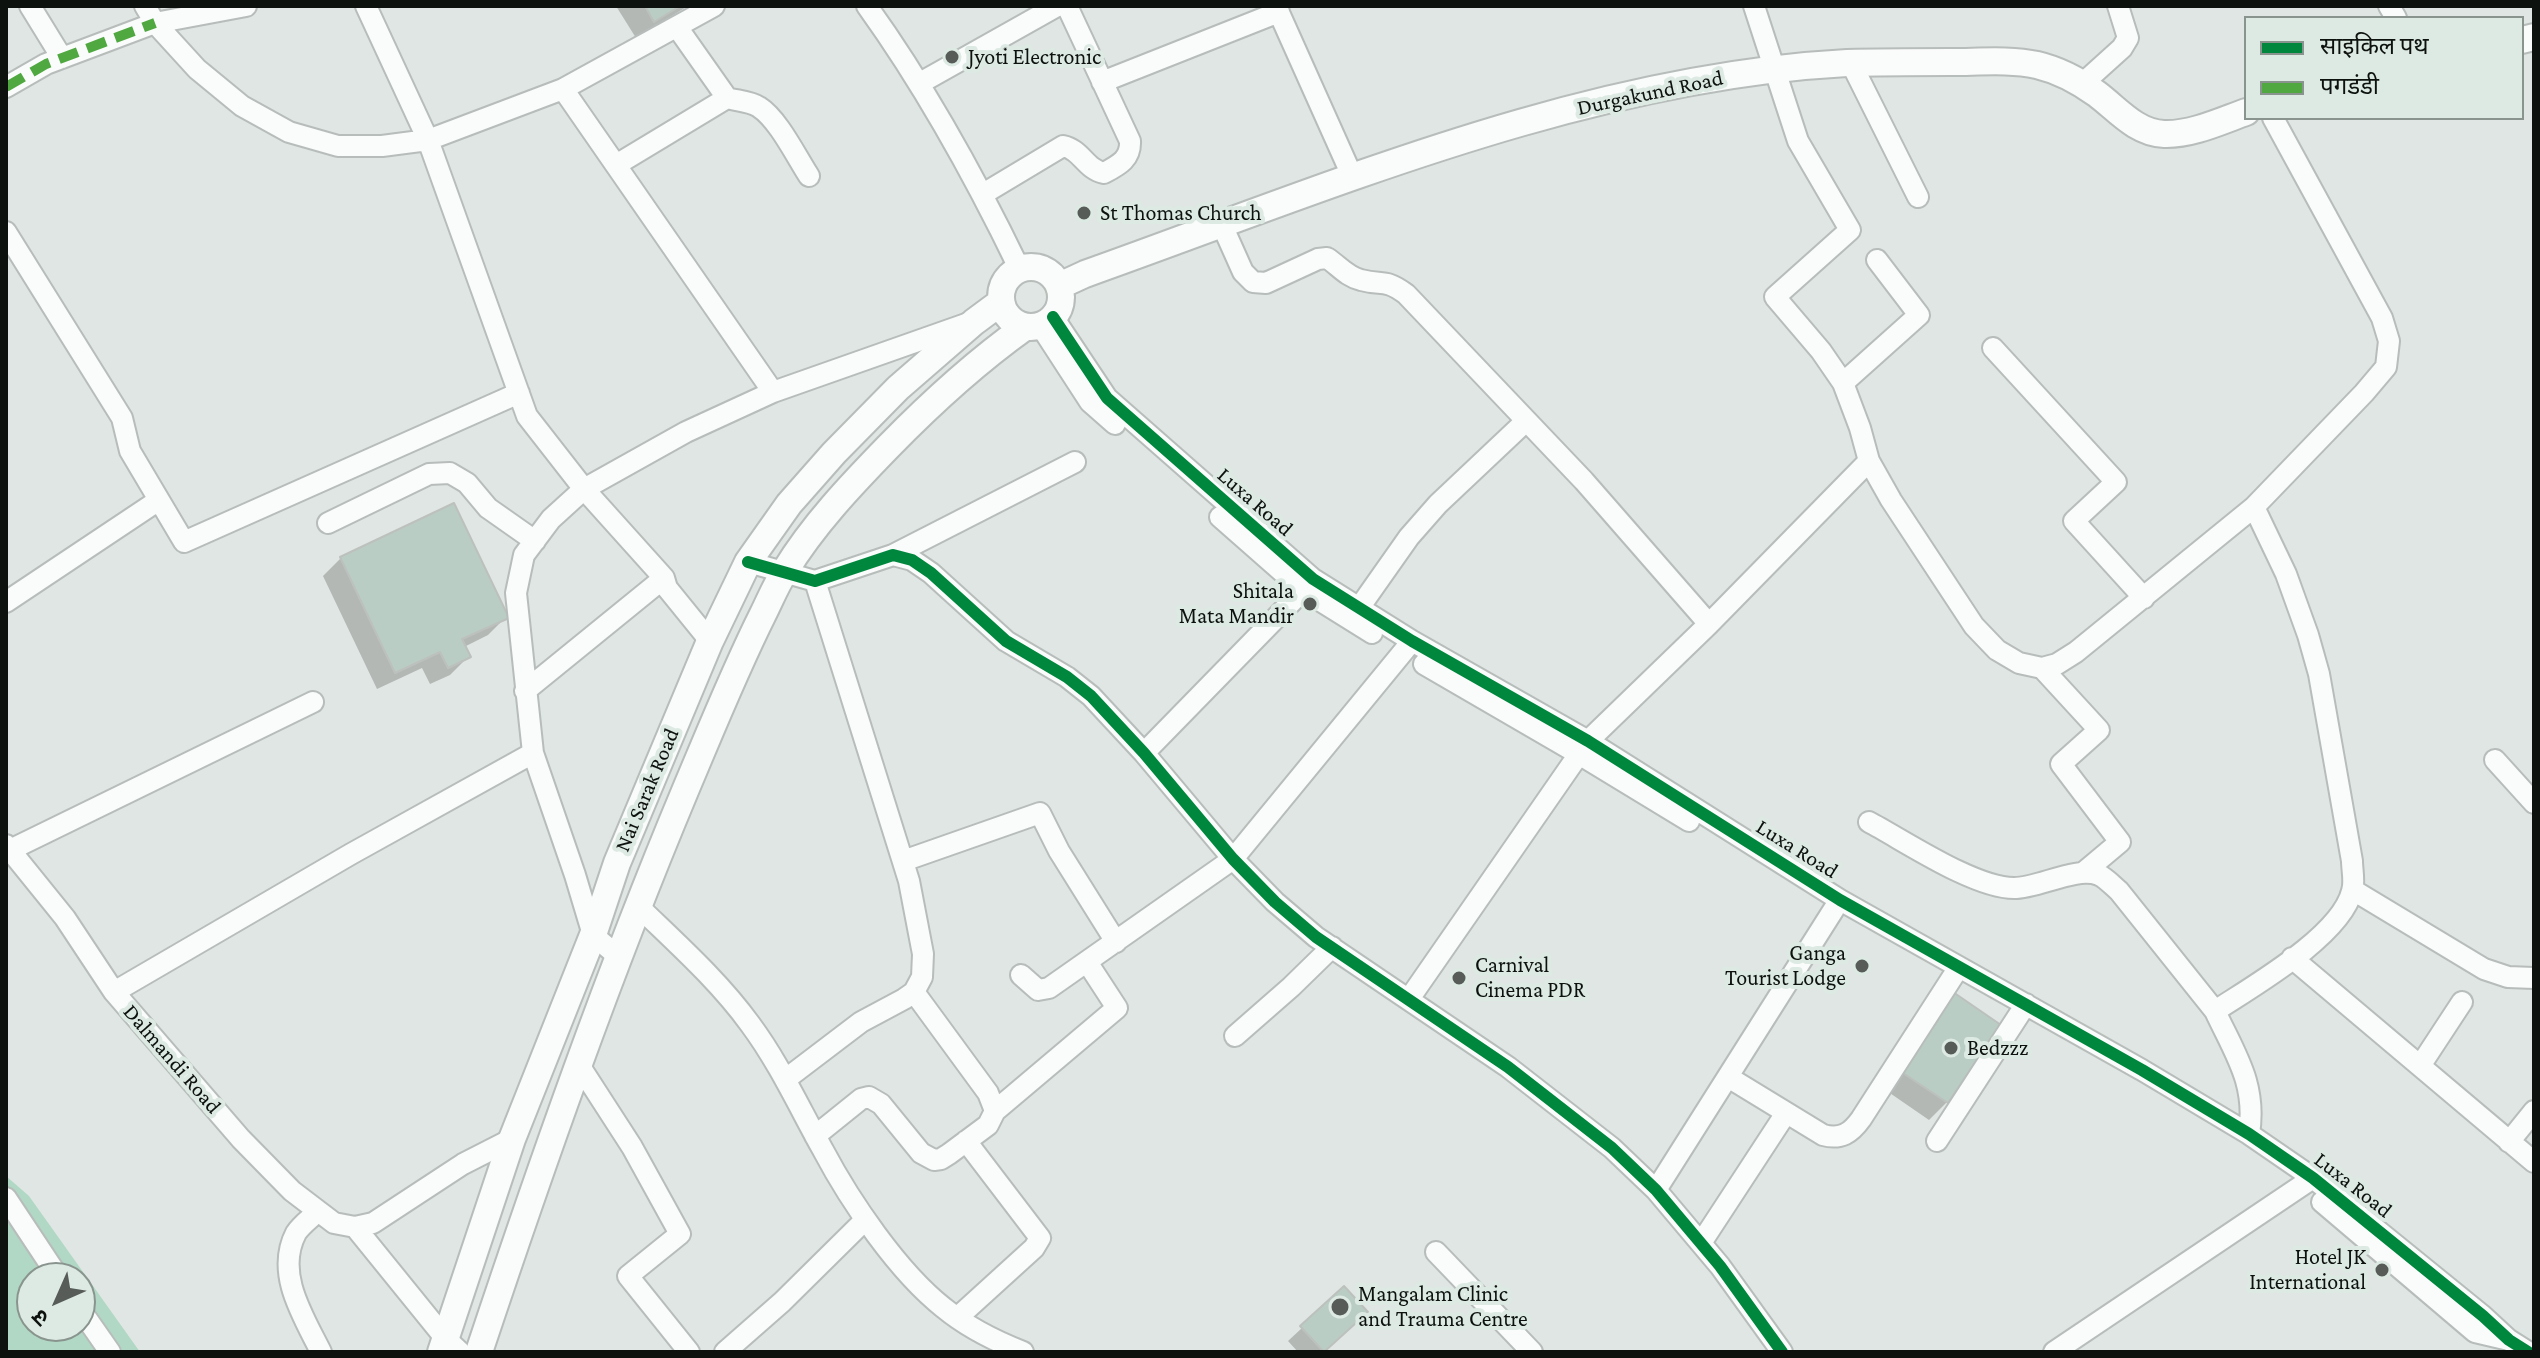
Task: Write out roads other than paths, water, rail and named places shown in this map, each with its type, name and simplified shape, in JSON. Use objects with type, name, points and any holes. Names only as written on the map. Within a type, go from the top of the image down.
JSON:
[{"type":"main road","name":"Durgakund Road","points":[[1059,286],[1284,201],[1515,124],[1672,84],[1776,68],[1851,63],[2035,64],[2062,73],[2137,126],[2163,134],[2191,130],[2244,113]]},
{"type":"main road","points":[[1038,267],[1054,277],[1059,286],[1061,303],[1039,323],[988,312],[1004,282],[1019,268],[1038,267]]},
{"type":"main road","name":"Nai Sarak Road","points":[[449,1347],[512,1139],[593,935],[617,863],[710,641],[748,562],[789,504],[834,453],[898,388],[988,312]]},
{"type":"main road","name":"Nai Sarak Road","points":[[479,1352],[546,1151],[620,958],[637,905],[743,654],[784,572],[818,524],[925,410],[1003,342],[1039,323]]},
{"type":"street","points":[[30,6],[62,58]]},
{"type":"street","points":[[6,87],[46,64],[150,15],[246,6]]},
{"type":"street","points":[[366,6],[428,140],[527,416],[584,489],[664,578],[667,588],[710,641]]},
{"type":"street","points":[[150,15],[197,69],[242,106],[289,132],[338,146],[382,146],[428,140],[563,89],[714,6]]},
{"type":"street","points":[[867,6],[920,83],[983,194],[1019,268]]},
{"type":"street","points":[[920,83],[1057,6]]},
{"type":"street","points":[[983,194],[1063,146],[1073,148],[1086,164],[1104,173],[1126,159],[1131,151],[1130,141],[1067,6]]},
{"type":"street","points":[[1754,6],[1798,141],[1850,230],[1775,297],[1821,351],[1843,383],[1869,461],[1974,626],[1997,650],[2019,663],[2042,668],[2057,664],[2144,598],[2254,507],[2386,367],[2389,341],[2382,318],[2274,120]]},
{"type":"street","points":[[2081,85],[2122,48],[2128,38],[2118,6]]},
{"type":"street","points":[[1102,82],[1278,9],[1353,178]]},
{"type":"street","points":[[677,27],[727,98],[760,107],[770,117],[809,176]]},
{"type":"street","points":[[1851,63],[1918,197]]},
{"type":"street","points":[[563,89],[773,392]]},
{"type":"street","points":[[616,165],[727,98]]},
{"type":"street","points":[[1222,225],[1243,272],[1253,282],[1266,283],[1318,259],[1327,258],[1362,281],[1391,283],[1406,294],[1584,481],[1709,624]]},
{"type":"street","points":[[6,232],[122,418],[130,451],[184,542],[519,393]]},
{"type":"street","points":[[1843,383],[1919,315],[1877,260]]},
{"type":"street","points":[[620,958],[593,935],[533,753],[516,593],[524,555],[551,519],[584,489],[686,432],[773,392],[988,312]]},
{"type":"street","points":[[1021,975],[1038,990],[1049,988],[1233,859],[1408,647],[1308,584],[1090,402],[1039,323]]},
{"type":"street","name":"Luxa Road","points":[[1039,323],[1073,347],[1107,398],[1308,584],[1359,608],[1408,647],[1584,748],[1956,972],[2249,1134],[2483,1316],[2511,1346],[2528,1352]]},
{"type":"street","points":[[1993,348],[2116,482],[2074,521],[2144,598]]},
{"type":"street","points":[[1359,608],[1409,537],[1438,504],[1526,421]]},
{"type":"street","points":[[1409,999],[1584,748],[1869,461]]},
{"type":"street","points":[[748,562],[815,581],[893,555],[1075,462]]},
{"type":"street","points":[[328,523],[429,474],[450,473],[467,483],[488,508],[535,541]]},
{"type":"street","points":[[6,602],[159,500]]},
{"type":"street","points":[[2215,1011],[2318,938],[2341,916],[2353,890],[2352,861],[2319,674],[2286,574],[2254,507]]},
{"type":"street","points":[[893,555],[912,560],[931,573],[1006,641],[1067,677],[1091,696],[1144,753],[1233,859],[1275,902],[1332,947],[1508,1067],[1612,1148],[1656,1190],[1701,1243],[1782,1352]]},
{"type":"street","points":[[525,691],[664,578]]},
{"type":"street","points":[[786,1079],[861,1022],[914,992],[922,977],[920,927],[903,861],[815,581]]},
{"type":"street","points":[[1144,753],[1308,584]]},
{"type":"street","points":[[2042,668],[2099,730],[2061,764],[2120,842],[2083,873]]},
{"type":"street","points":[[8,848],[313,702]]},
{"type":"street","points":[[1584,748],[1834,909],[1956,972],[1854,1128],[1844,1136],[1833,1138],[1823,1135],[1728,1077]]},
{"type":"street","points":[[114,992],[351,854],[533,753]]},
{"type":"street","points":[[2495,760],[2534,803]]},
{"type":"street","points":[[903,861],[1040,813],[1059,851],[1116,942]]},
{"type":"street","points":[[1869,822],[1964,873],[1993,885],[2014,888],[2083,873],[2100,875],[2119,891],[2215,1011],[2249,1085],[2253,1111],[2249,1134]]},
{"type":"street","name":"Dalmandi Road","points":[[8,848],[65,918],[114,992],[241,1139],[292,1191],[334,1223],[364,1225]]},
{"type":"street","points":[[2353,890],[2484,969],[2508,977],[2534,978]]},
{"type":"street","points":[[637,905],[697,964],[749,1023],[786,1079],[815,1136],[865,1220],[916,1281],[957,1318],[1023,1352]]},
{"type":"street","points":[[1656,1190],[1834,909]]},
{"type":"street","points":[[1235,1036],[1332,947]]},
{"type":"street","points":[[2292,958],[2534,1162]]},
{"type":"street","points":[[815,1136],[861,1099],[869,1097],[881,1104],[921,1153],[928,1158],[941,1159],[988,1125],[995,1111],[1117,1008],[1087,962]]},
{"type":"street","points":[[914,992],[988,1093],[995,1111]]},
{"type":"street","points":[[2420,1066],[2462,1002]]},
{"type":"street","points":[[1937,1141],[2022,1009],[2308,1182],[2054,1352]]},
{"type":"street","points":[[579,1065],[632,1147],[680,1234],[628,1276],[689,1352]]},
{"type":"street","points":[[2509,1142],[2534,1111]]},
{"type":"street","points":[[1701,1243],[1786,1113]]},
{"type":"street","points":[[449,1347],[364,1225],[463,1164],[512,1139]]},
{"type":"street","points":[[957,1318],[1034,1248],[1040,1238],[966,1141]]},
{"type":"street","points":[[6,1198],[48,1262]]},
{"type":"street","points":[[318,1211],[297,1231],[286,1267],[292,1290],[321,1352]]},
{"type":"street","points":[[725,1352],[782,1302],[865,1220]]},
{"type":"street","points":[[1436,1252],[1532,1352]]},
{"type":"street","points":[[96,1332],[110,1352]]},
{"type":"place","name":"Jyoti Electronic","points":[[952,57]]},
{"type":"place","name":"St Thomas Church","points":[[1084,213]]},
{"type":"place","name":"Shitala Mata Mandir","points":[[1310,604]]},
{"type":"place","name":"Ganga Tourist Lodge","points":[[1862,966]]},
{"type":"place","name":"Carnival Cinema PDR","points":[[1459,978]]},
{"type":"place","name":"Bedzzz","points":[[1951,1048]]},
{"type":"place","name":"Hotel JK International","points":[[2382,1270]]},
{"type":"place","name":"Mangalam Clinic and Trauma Centre","points":[[1340,1307]]}]
